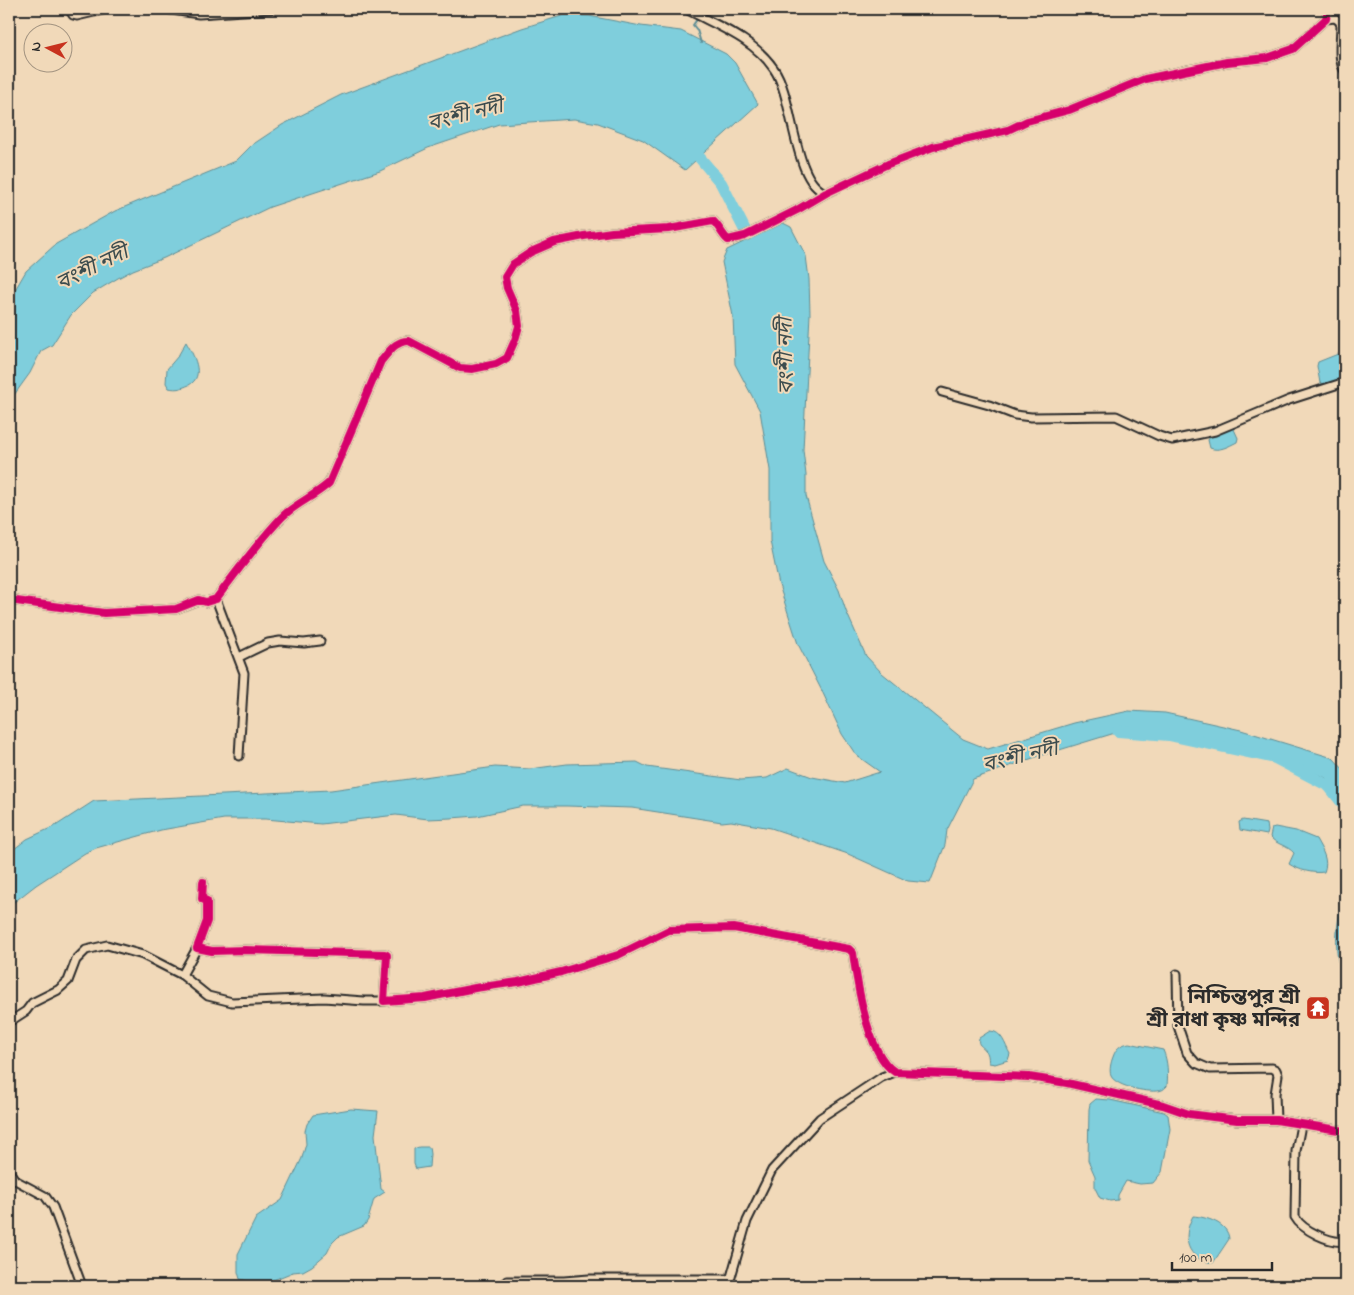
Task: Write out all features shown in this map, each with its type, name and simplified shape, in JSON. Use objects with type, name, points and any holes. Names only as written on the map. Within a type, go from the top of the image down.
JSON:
[{"type":"street","points":[[69,9],[70,12],[77,16],[107,9]]},
{"type":"street","points":[[165,9],[199,14],[271,9]]},
{"type":"street","points":[[686,9],[750,43],[774,68],[782,82],[794,135],[808,177],[816,188],[826,193]]},
{"type":"street","points":[[1326,19],[1328,9]]},
{"type":"street","points":[[9,600],[104,613],[176,609],[199,600],[206,602],[216,599],[256,547],[284,515],[329,483],[381,361],[393,347],[402,341],[409,341],[460,368],[472,369],[496,364],[507,358],[519,326],[517,311],[507,288],[505,277],[513,264],[531,252],[554,242],[612,232],[669,229],[713,221],[728,240],[748,235],[826,193],[888,164],[933,147],[1008,130],[1045,115],[1069,110],[1145,79],[1228,62],[1267,58],[1281,54],[1293,49],[1326,19],[1335,18],[1341,26],[1341,60],[1345,70]]},
{"type":"street","points":[[942,392],[989,405],[1015,415],[1031,417],[1116,416],[1172,440],[1215,431],[1289,400],[1345,382]]},
{"type":"street","points":[[216,599],[244,673],[239,756]]},
{"type":"street","points":[[239,657],[268,642],[304,643],[320,641]]},
{"type":"street","points":[[182,975],[197,948],[207,918],[207,901],[202,898],[203,882]]},
{"type":"street","points":[[9,1022],[26,1011],[32,1003],[58,990],[68,981],[76,960],[86,950],[107,945],[143,955],[182,975],[208,996],[232,1002],[324,998],[384,1001],[432,997],[518,982],[562,972],[618,955],[668,930],[734,928],[849,949],[853,953],[869,1034],[883,1059],[895,1072]]},
{"type":"street","points":[[197,948],[212,951],[245,950],[385,954],[387,955],[384,1001]]},
{"type":"street","points":[[1177,974],[1178,1026],[1187,1053],[1196,1063],[1210,1069],[1272,1068],[1276,1070],[1278,1076],[1275,1094],[1276,1120]]},
{"type":"street","points":[[505,1286],[507,1281],[512,1280],[726,1279],[731,1277],[747,1221],[772,1170],[820,1118],[882,1077],[895,1072],[1029,1076],[1163,1105],[1189,1114],[1236,1120],[1276,1120],[1345,1130]]},
{"type":"street","points":[[1301,1125],[1296,1151],[1295,1217],[1298,1223],[1308,1230],[1338,1242],[1345,1241]]},
{"type":"street","points":[[9,1172],[15,1180],[45,1196],[53,1208],[82,1286]]},
{"type":"water","points":[[565,15],[589,16],[641,26],[681,31],[726,54],[735,63],[758,104],[685,170],[643,140],[598,123],[574,119],[499,124],[428,148],[380,171],[270,207],[164,258],[133,270],[93,293],[71,315],[52,345],[41,351],[30,373],[9,402],[9,300],[26,271],[56,244],[115,211],[236,161],[252,145],[282,125],[341,95],[522,28]]},
{"type":"water","points":[[783,223],[791,227],[806,256],[809,279],[810,314],[803,450],[806,496],[824,561],[839,590],[866,656],[882,673],[963,739],[988,749],[1074,723],[1129,711],[1165,713],[1241,730],[1333,758],[1345,771],[1345,803],[1326,778],[1269,754],[1155,731],[1115,733],[973,779],[947,830],[945,845],[930,883],[908,881],[848,854],[771,828],[632,808],[523,806],[477,816],[451,818],[428,819],[396,815],[321,824],[265,819],[224,819],[161,830],[96,848],[85,853],[36,885],[9,906],[9,853],[27,839],[57,825],[94,801],[331,790],[495,767],[530,769],[567,764],[637,762],[647,767],[741,780],[767,778],[788,768],[812,777],[845,783],[880,772],[856,755],[842,734],[798,644],[779,585],[770,541],[770,470],[760,411],[735,364],[733,316],[722,262],[727,250]]},
{"type":"water","points":[[186,342],[197,365],[197,376],[189,385],[175,389],[169,388],[166,383],[167,369],[178,356]]},
{"type":"water","points":[[1338,354],[1345,356],[1345,379],[1326,384],[1320,383],[1318,362]]},
{"type":"water","points":[[1233,427],[1238,438],[1237,442],[1220,449],[1210,448],[1208,440],[1210,437]]},
{"type":"water","points":[[1243,820],[1267,824],[1267,835],[1240,830],[1239,822]]},
{"type":"water","points":[[1272,828],[1296,831],[1316,839],[1326,863],[1324,872],[1306,871],[1289,864],[1294,853],[1270,837]]},
{"type":"water","points":[[1345,887],[1345,982],[1340,970],[1337,935]]},
{"type":"water","points":[[990,1031],[997,1033],[1003,1039],[1010,1054],[1008,1060],[995,1064],[989,1063],[987,1052],[979,1044],[979,1038]]},
{"type":"water","points":[[1129,1043],[1163,1050],[1167,1063],[1168,1077],[1167,1086],[1163,1090],[1134,1089],[1114,1080],[1111,1076],[1110,1066],[1115,1051]]},
{"type":"water","points":[[1096,1099],[1110,1100],[1164,1112],[1168,1115],[1170,1129],[1162,1172],[1153,1183],[1140,1184],[1126,1181],[1118,1195],[1118,1200],[1110,1201],[1100,1198],[1095,1188],[1095,1176],[1088,1160],[1089,1109],[1090,1104]]},
{"type":"water","points":[[351,1109],[378,1111],[375,1135],[381,1189],[385,1192],[374,1199],[368,1220],[364,1226],[338,1237],[332,1243],[327,1253],[303,1271],[293,1272],[261,1285],[240,1279],[238,1254],[256,1218],[282,1200],[302,1158],[306,1144],[305,1131],[307,1124],[313,1115]]},
{"type":"water","points":[[429,1147],[429,1167],[416,1169],[414,1149]]},
{"type":"water","points":[[1193,1216],[1216,1222],[1228,1233],[1229,1239],[1213,1263],[1197,1257],[1189,1247],[1187,1232]]},
{"type":"water","points":[[495,1281],[502,1284],[502,1286],[470,1286],[474,1282]]},
{"type":"waterway","points":[[701,14],[707,9]]},
{"type":"waterway","points":[[698,18],[693,25],[697,30],[701,43]]},
{"type":"waterway","name":"বংশী নদী","points":[[689,145],[721,183],[753,246]]},
{"type":"waterway","name":"বংশী নদী","points":[[1118,731],[1169,735],[1275,758],[1329,786],[1345,806]]},
{"type":"cycle path","points":[[9,600],[104,613],[176,609],[199,600],[206,602],[216,599],[282,517],[329,483],[381,361],[393,347],[400,342],[409,341],[460,368],[472,369],[496,364],[507,358],[519,326],[517,311],[507,288],[505,277],[513,264],[531,252],[554,242],[584,236],[612,232],[669,229],[713,221],[728,240],[745,236],[826,193],[888,164],[933,147],[1008,130],[1027,121],[1069,110],[1145,79],[1227,62],[1267,58],[1293,49],[1326,19],[1328,9]]},
{"type":"cycle path","points":[[203,882],[202,899],[207,901],[207,921],[197,948],[212,951],[245,950],[385,954],[387,955],[384,1001],[425,998],[518,982],[561,972],[618,955],[669,930],[734,928],[849,949],[853,953],[857,982],[871,1035],[886,1064],[895,1072],[1029,1077],[1067,1083],[1163,1105],[1189,1114],[1237,1120],[1276,1120],[1345,1131]]},
{"type":"place","name":"নিশ্চিন্তপুর শ্রী শ্রী রাধা কৃষ্ণ মন্দির","points":[[1318,1008]]}]
